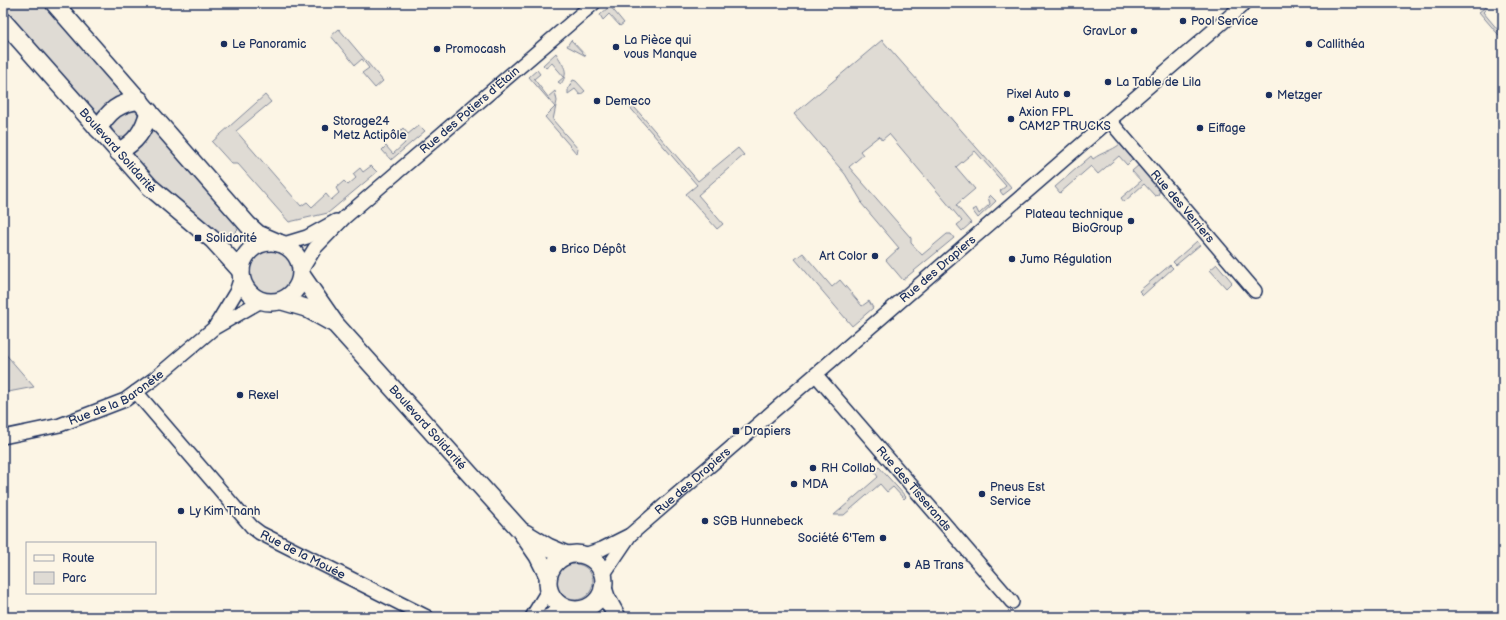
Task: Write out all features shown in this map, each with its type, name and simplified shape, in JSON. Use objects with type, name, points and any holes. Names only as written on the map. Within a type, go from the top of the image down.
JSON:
[{"type":"main road","points":[[54,3],[248,225],[258,234],[281,243],[296,255],[302,273],[294,293],[282,301],[271,303],[261,301],[246,290],[241,274],[246,256],[253,248],[268,242],[281,243]]},
{"type":"main road","name":"Boulevard Solidarité","points":[[3,21],[150,187],[224,250],[241,274]]},
{"type":"main road","points":[[98,129],[106,115],[119,106],[129,102],[145,106]]},
{"type":"main road","points":[[118,152],[134,142],[142,133],[145,106]]},
{"type":"main road","name":"Boulevard Solidarité","points":[[302,273],[336,325],[520,530],[538,556],[548,583]]},
{"type":"main road","name":"Boulevard Solidarité","points":[[282,301],[306,308],[336,325]]},
{"type":"main road","name":"Boulevard Solidarité","points":[[520,530],[548,547],[576,555]]},
{"type":"main road","points":[[603,581],[600,597],[593,604],[584,608],[571,610],[565,608],[552,597],[548,583],[555,563],[576,555],[592,559],[599,566],[603,581],[606,598],[617,617]]},
{"type":"main road","points":[[584,608],[600,617]]},
{"type":"street","name":"Rue des Potiers d'Étain","points":[[302,273],[316,248],[345,217],[594,3]]},
{"type":"street","name":"Rue des Drapiers","points":[[576,555],[602,549],[630,535],[1245,3]]},
{"type":"street","name":"Rue des Verriers","points":[[1110,121],[1255,291]]},
{"type":"street","name":"Rue des Potiers d'Étain","points":[[281,243],[306,237],[345,217]]},
{"type":"street","name":"Rue de la Baronète","points":[[214,328],[236,292],[241,274]]},
{"type":"street","name":"Rue de la Baronète","points":[[3,437],[60,425],[113,405],[136,392],[154,379],[214,328],[261,301]]},
{"type":"street","name":"Rue des Tisserands","points":[[816,375],[1012,602]]},
{"type":"street","name":"Rue de la Mouée","points":[[136,392],[252,527],[260,533],[427,617]]},
{"type":"street","name":"Rue des Drapiers","points":[[603,581],[630,535]]},
{"type":"street","points":[[532,617],[548,583]]},
{"type":"street","points":[[546,617],[565,608]]},
{"type":"green space","points":[[3,3],[45,3],[126,93],[122,99],[109,102],[93,116],[3,13]]},
{"type":"green space","points":[[610,6],[624,23],[620,26],[609,14],[603,20],[600,15]]},
{"type":"green space","points":[[1487,6],[1488,7],[1483,12],[1503,36],[1503,40],[1479,12]]},
{"type":"green space","points":[[339,29],[383,81],[375,88],[362,73],[369,68],[362,59],[355,65],[331,36]]},
{"type":"green space","points":[[571,40],[586,56],[567,46]]},
{"type":"green space","points":[[882,40],[1012,188],[1003,195],[1000,191],[1006,186],[975,151],[956,167],[975,189],[956,205],[971,223],[962,231],[957,225],[962,221],[889,134],[882,140],[879,136],[860,151],[863,155],[849,167],[911,238],[911,243],[922,255],[947,234],[951,234],[954,238],[903,280],[886,260],[899,248],[861,203],[862,202],[845,174],[794,114]]},
{"type":"green space","points":[[556,53],[565,72],[564,79],[561,84],[558,82],[564,77],[552,63],[546,68],[543,65]]},
{"type":"green space","points":[[537,70],[540,74],[534,79],[548,97],[555,91],[557,101],[553,120],[578,149],[577,154],[545,117],[555,107],[529,77]]},
{"type":"green space","points":[[573,80],[576,81],[585,91],[580,95],[575,89],[568,94],[568,89]]},
{"type":"green space","points":[[265,95],[271,102],[236,131],[301,206],[307,202],[312,207],[326,194],[331,200],[339,193],[336,188],[344,181],[348,185],[356,178],[353,174],[360,168],[363,172],[371,166],[377,172],[328,213],[289,222],[238,164],[232,164],[212,142]]},
{"type":"green space","points":[[629,101],[698,181],[738,148],[744,155],[698,195],[723,224],[717,229],[686,194],[697,185],[627,104]]},
{"type":"green space","points":[[129,111],[137,111],[139,119],[128,135],[116,137],[110,125],[118,116]]},
{"type":"green space","points":[[152,124],[240,227],[225,242],[184,208],[130,157],[145,140]]},
{"type":"green space","points":[[419,125],[425,131],[391,160],[382,150],[386,146],[393,154],[405,143],[397,134],[403,128],[408,134]]},
{"type":"green space","points":[[1120,144],[1133,159],[1127,165],[1119,156],[1098,174],[1091,166],[1060,193],[1055,187],[1091,156],[1093,159]]},
{"type":"green space","points":[[1139,165],[1160,190],[1158,195],[1155,196],[1144,184],[1124,202],[1121,198],[1141,181],[1132,171]]},
{"type":"green space","points":[[990,195],[996,201],[978,218],[972,210],[976,208],[979,214],[990,204],[988,197]]},
{"type":"green space","points":[[1197,241],[1200,245],[1176,265],[1173,262]]},
{"type":"green space","points":[[266,249],[276,249],[284,253],[290,259],[294,267],[294,277],[290,285],[284,291],[276,295],[266,295],[258,291],[252,285],[248,277],[248,267],[252,259],[258,253]]},
{"type":"green space","points":[[803,253],[832,287],[840,280],[862,306],[869,301],[873,308],[852,326],[795,259]]},
{"type":"green space","points":[[1217,264],[1232,282],[1226,288],[1210,270]]},
{"type":"green space","points":[[1170,265],[1173,268],[1143,295],[1139,291]]},
{"type":"green space","points":[[3,351],[34,387],[3,393]]},
{"type":"green space","points":[[879,467],[906,497],[904,499],[893,487],[887,492],[880,484],[844,515],[834,515],[878,477],[874,471]]},
{"type":"green space","points":[[579,564],[588,569],[592,575],[592,589],[588,595],[579,600],[571,600],[562,595],[558,589],[557,578],[562,569],[568,565]]},
{"type":"place","name":"Pool Service","points":[[1183,21]]},
{"type":"place","name":"GravLor","points":[[1134,31]]},
{"type":"place","name":"Le Panoramic","points":[[224,44]]},
{"type":"place","name":"Callithéa","points":[[1309,44]]},
{"type":"place","name":"La Pièce qui vous Manque","points":[[616,47]]},
{"type":"place","name":"Promocash","points":[[437,49]]},
{"type":"place","name":"La Table de Lila","points":[[1108,82]]},
{"type":"place","name":"Pixel Auto","points":[[1067,94]]},
{"type":"place","name":"Metzger","points":[[1269,95]]},
{"type":"place","name":"Demeco","points":[[597,101]]},
{"type":"place","name":"Axion FPL CAM2P TRUCKS","points":[[1011,119]]},
{"type":"place","name":"Storage24 Metz Actipôle","points":[[325,128]]},
{"type":"place","name":"Eiffage","points":[[1200,128]]},
{"type":"place","name":"Plateau technique BioGroup","points":[[1131,221]]},
{"type":"place","name":"Solidarité","points":[[198,238]]},
{"type":"place","name":"Brico Dépôt","points":[[553,249]]},
{"type":"place","name":"Art Color","points":[[875,256]]},
{"type":"place","name":"Jumo Régulation","points":[[1012,259]]},
{"type":"place","name":"Rexel","points":[[240,395]]},
{"type":"place","name":"Drapiers","points":[[736,431]]},
{"type":"place","name":"RH Collab","points":[[813,468]]},
{"type":"place","name":"MDA","points":[[794,484]]},
{"type":"place","name":"Pneus Est Service","points":[[982,494]]},
{"type":"place","name":"Ly Kim Thanh","points":[[181,511]]},
{"type":"place","name":"SGB Hunnebeck","points":[[705,521]]},
{"type":"place","name":"Société 6'Tem","points":[[883,538]]},
{"type":"place","name":"AB Trans","points":[[907,565]]}]
